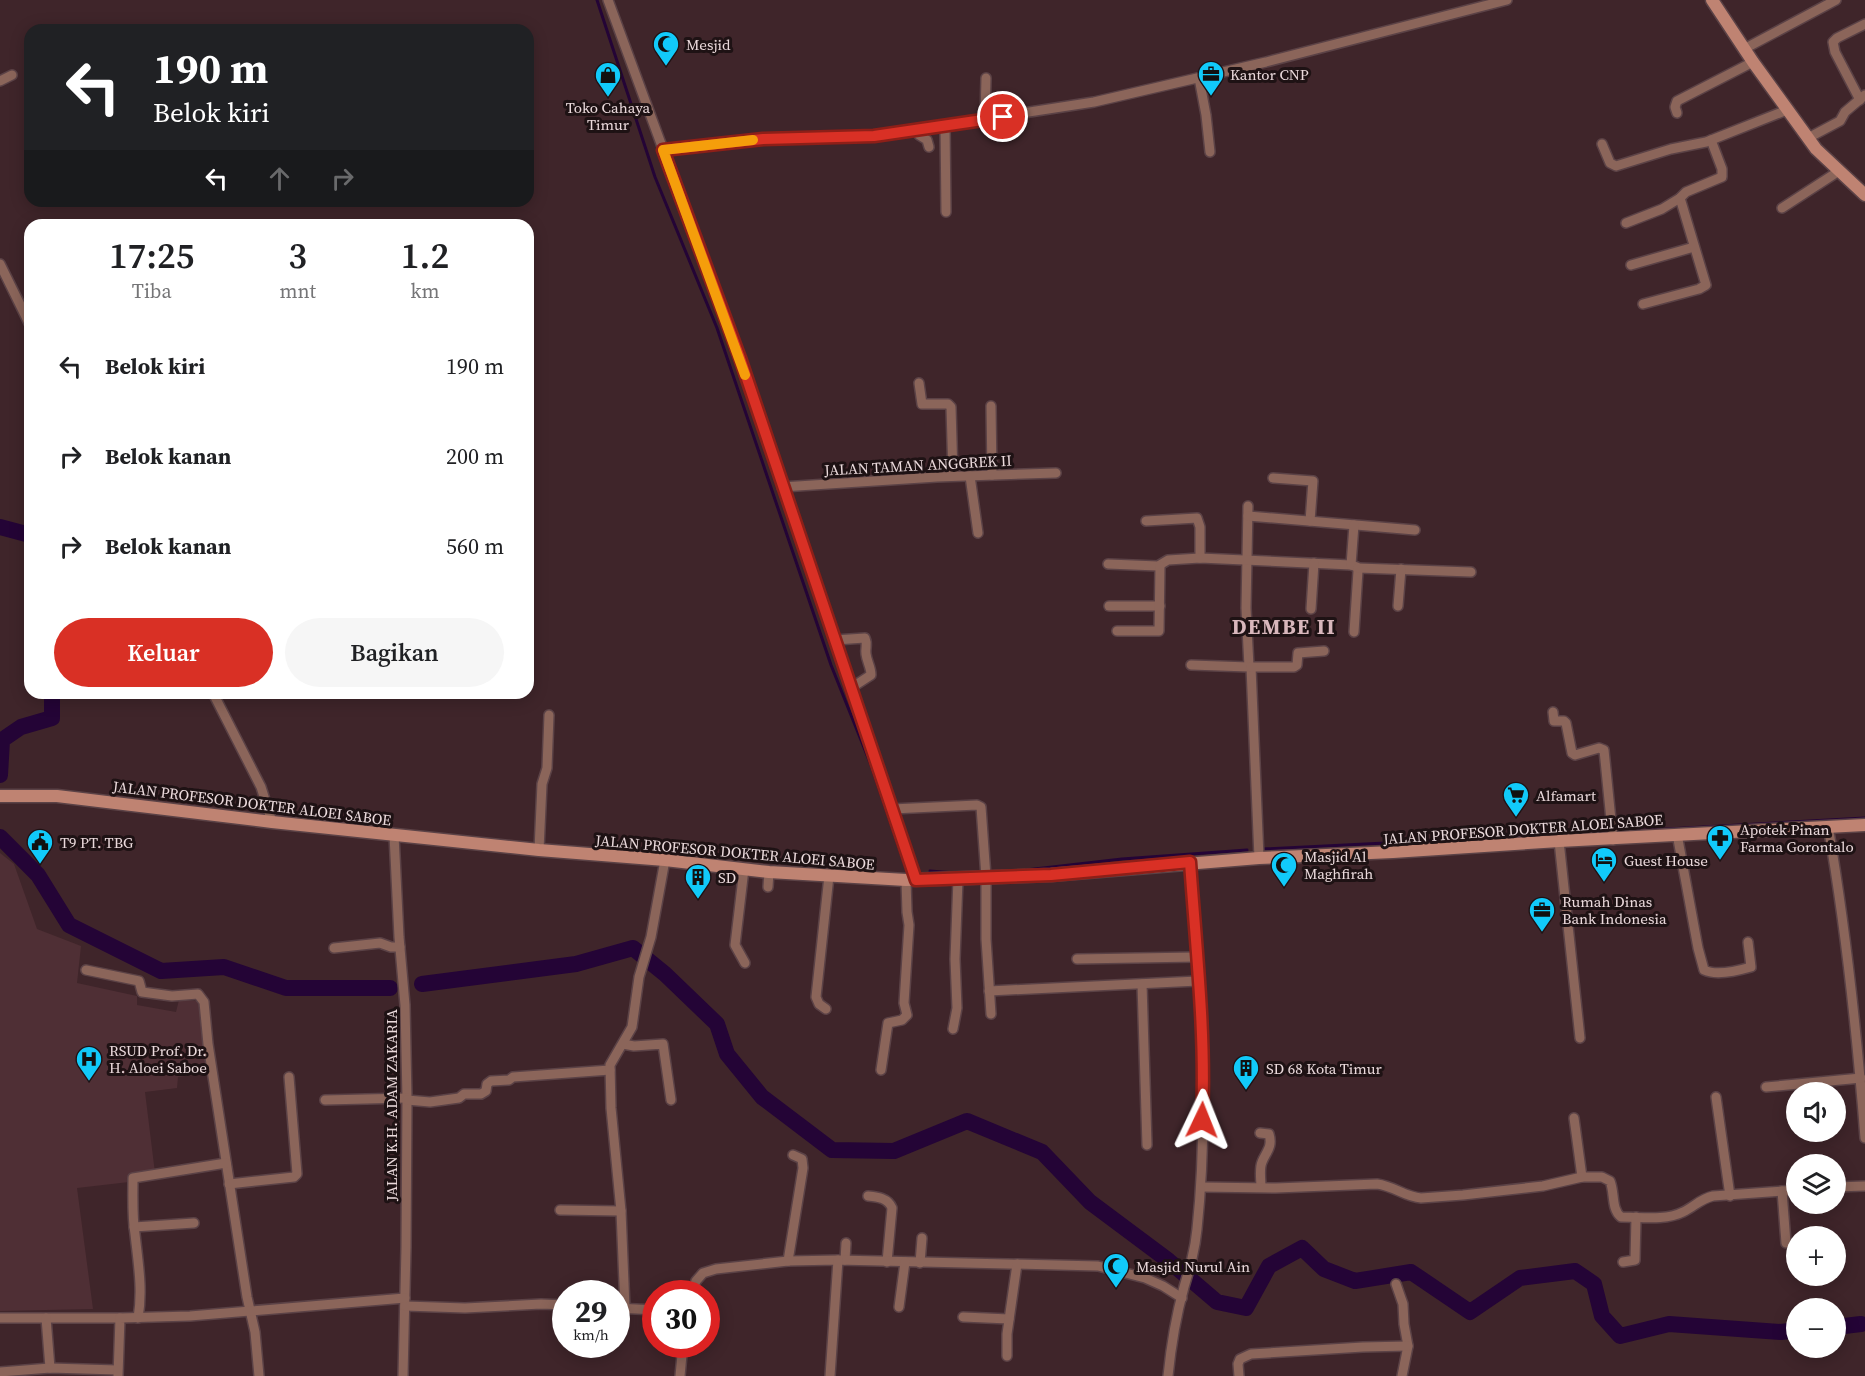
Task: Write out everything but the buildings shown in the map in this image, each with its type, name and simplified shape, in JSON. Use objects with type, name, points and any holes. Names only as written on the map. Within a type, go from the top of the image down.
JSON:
[{"type":"street","points":[[608,0],[740,358],[892,809],[911,880],[907,912],[909,925],[904,1003],[907,1015],[902,1020],[888,1023],[881,1070]]},
{"type":"street","points":[[663,150],[740,141],[874,136],[1094,102],[1199,78],[1507,0]]},
{"type":"street","points":[[1712,0],[1808,138],[1865,195]]},
{"type":"street","points":[[1744,49],[1836,0]]},
{"type":"street","points":[[1808,138],[1840,121],[1845,112],[1862,98],[1835,52],[1833,42],[1865,24]]},
{"type":"street","points":[[1677,113],[1675,107],[1677,101],[1753,62]]},
{"type":"street","points":[[0,81],[12,75]]},
{"type":"street","points":[[985,119],[986,78]]},
{"type":"street","points":[[1199,78],[1208,125],[1210,152]]},
{"type":"street","points":[[1602,144],[1610,163],[1616,166],[1711,140],[1787,110]]},
{"type":"street","points":[[945,126],[946,212]]},
{"type":"street","points":[[916,130],[919,135],[926,138],[929,147]]},
{"type":"street","points":[[1626,223],[1662,209],[1686,192],[1722,177],[1723,174],[1711,140]]},
{"type":"street","points":[[1782,208],[1839,171]]},
{"type":"street","points":[[1643,304],[1704,286],[1704,276],[1680,198]]},
{"type":"street","points":[[1632,265],[1694,247]]},
{"type":"street","points":[[0,264],[24,312]]},
{"type":"street","points":[[919,383],[922,404],[948,404],[951,407],[953,476]]},
{"type":"street","points":[[991,406],[992,475]]},
{"type":"street","name":"JALAN TAMAN ANGGREK II","points":[[782,487],[953,476],[1056,474]]},
{"type":"street","points":[[970,476],[978,533]]},
{"type":"street","points":[[1273,478],[1313,481],[1310,521]]},
{"type":"street","points":[[1248,506],[1250,667],[1259,858]]},
{"type":"street","points":[[1248,516],[1415,530]]},
{"type":"street","points":[[1146,521],[1197,518],[1200,527],[1200,558]]},
{"type":"street","points":[[1354,525],[1354,632]]},
{"type":"street","points":[[1108,564],[1160,566],[1168,560],[1247,559],[1453,573],[1472,572]]},
{"type":"street","points":[[1311,609],[1314,563]]},
{"type":"street","points":[[1117,631],[1159,631],[1160,566]]},
{"type":"street","points":[[1398,606],[1401,569]]},
{"type":"street","points":[[1109,606],[1160,606]]},
{"type":"street","points":[[835,640],[865,638],[868,644],[866,655],[871,666],[871,675],[851,688]]},
{"type":"street","points":[[1191,665],[1294,667],[1297,665],[1298,653],[1324,651]]},
{"type":"street","points":[[216,699],[261,787],[272,822]]},
{"type":"street","points":[[1553,712],[1554,721],[1566,723],[1573,754],[1599,748],[1604,750],[1613,840]]},
{"type":"street","points":[[539,850],[542,784],[547,768],[549,715]]},
{"type":"street","name":"JALAN PROFESOR DOKTER ALOEI SABOE","points":[[5,796],[57,796],[272,822],[768,872],[911,880],[1051,875],[1190,862],[1865,825]]},
{"type":"street","points":[[892,809],[977,805],[981,807],[991,1014]]},
{"type":"street","points":[[1828,826],[1846,946],[1865,1138]]},
{"type":"street","points":[[1677,834],[1704,970],[1720,972],[1751,967],[1748,942]]},
{"type":"street","name":"JALAN K.H. ADAM ZAKARIA","points":[[394,835],[405,1005],[407,1099],[403,1376]]},
{"type":"street","points":[[1559,841],[1580,1038]]},
{"type":"street","points":[[621,1280],[621,1211],[611,1108],[610,1070],[613,1057],[632,1027],[639,977],[651,937],[665,860]]},
{"type":"street","points":[[1168,1376],[1175,1327],[1184,1287],[1193,1261],[1201,1187],[1203,1057],[1190,862]]},
{"type":"street","points":[[744,869],[735,945],[745,963]]},
{"type":"street","points":[[768,872],[768,887]]},
{"type":"street","points":[[826,1009],[819,1004],[816,997],[828,876]]},
{"type":"street","points":[[953,1029],[957,1008],[958,879]]},
{"type":"street","points":[[334,948],[380,944],[400,947]]},
{"type":"street","points":[[1077,959],[1196,957]]},
{"type":"street","points":[[86,970],[139,981],[142,992],[172,996],[201,996],[204,1002],[208,1044],[260,1376]]},
{"type":"street","points":[[989,991],[1198,981]]},
{"type":"street","points":[[1142,984],[1147,1145]]},
{"type":"street","points":[[623,1044],[634,1046],[663,1044],[671,1100]]},
{"type":"street","points":[[325,1100],[407,1099],[430,1102],[459,1098],[464,1094],[481,1094],[486,1091],[487,1084],[491,1081],[610,1070]]},
{"type":"street","points":[[230,1184],[294,1177],[297,1174],[289,1077]]},
{"type":"street","points":[[1766,1087],[1860,1078]]},
{"type":"street","points":[[1716,1097],[1730,1196]]},
{"type":"street","points":[[1574,1118],[1582,1177]]},
{"type":"street","points":[[1260,1133],[1269,1134],[1271,1137],[1268,1155],[1262,1162],[1261,1187]]},
{"type":"street","points":[[788,1262],[803,1168],[802,1159],[793,1155]]},
{"type":"street","points":[[138,1318],[139,1273],[134,1227],[133,1178],[226,1163]]},
{"type":"street","points":[[1201,1187],[1377,1184],[1388,1185],[1412,1197],[1427,1197],[1543,1186],[1582,1177],[1607,1178],[1612,1185],[1617,1214],[1621,1217],[1675,1215],[1683,1213],[1707,1198],[1786,1191]]},
{"type":"street","points":[[1846,1187],[1865,1186]]},
{"type":"street","points":[[1782,1191],[1786,1243]]},
{"type":"street","points":[[868,1196],[885,1200],[892,1208],[887,1262]]},
{"type":"street","points":[[560,1210],[621,1211]]},
{"type":"street","points":[[1623,1262],[1632,1261],[1636,1257],[1636,1217]]},
{"type":"street","points":[[134,1227],[194,1224]]},
{"type":"street","points":[[920,1263],[922,1238]]},
{"type":"street","points":[[830,1376],[842,1260],[846,1243]]},
{"type":"street","points":[[697,1280],[703,1273],[716,1269],[788,1262],[842,1260],[1070,1264],[1118,1270],[1163,1286],[1182,1298]]},
{"type":"street","points":[[899,1307],[905,1262]]},
{"type":"street","points":[[1006,1356],[1017,1264]]},
{"type":"street","points":[[1396,1284],[1403,1304],[1408,1346],[1402,1376]]},
{"type":"street","points":[[0,1318],[138,1318],[405,1302],[465,1308],[552,1304]]},
{"type":"street","points":[[963,1317],[1009,1319]]},
{"type":"street","points":[[44,1371],[46,1318]]},
{"type":"street","points":[[0,1372],[118,1373],[120,1318]]},
{"type":"street","points":[[1239,1376],[1240,1359],[1251,1354],[1408,1346]]},
{"type":"street","points":[[680,1376],[681,1358]]},
{"type":"shaded area","name":"RSUD Prof. Dr. H. Aloei Saboe","points":[[0,853],[14,864],[37,929],[81,946],[77,983],[137,996],[137,1005],[176,1012],[179,1000],[199,1001],[208,1073],[178,1077],[177,1088],[145,1092],[155,1173],[129,1182],[77,1188],[93,1309],[0,1311]]},
{"type":"waterway","points":[[597,0],[655,177],[717,328],[831,665],[871,765],[906,868]]},
{"type":"waterway","points":[[0,527],[24,533]]},
{"type":"waterway","points":[[0,775],[2,740],[21,727],[52,718],[52,699]]},
{"type":"waterway","points":[[1614,832],[1865,818]]},
{"type":"waterway","points":[[1263,849],[1604,832]]},
{"type":"waterway","points":[[0,837],[38,875],[69,925],[161,971],[224,967],[286,988],[390,988]]},
{"type":"waterway","points":[[1026,870],[1122,859],[1247,850]]},
{"type":"waterway","points":[[930,871],[955,873]]},
{"type":"waterway","points":[[422,984],[576,964],[633,948],[665,974],[717,1024],[727,1054],[762,1097],[832,1150],[894,1151],[967,1121],[1042,1152],[1090,1202],[1169,1261],[1217,1302],[1246,1308],[1269,1266],[1302,1248],[1324,1269],[1355,1281],[1411,1272],[1470,1312],[1520,1278],[1575,1271],[1594,1284],[1602,1316],[1620,1336],[1669,1324],[1786,1331]]},
{"type":"waterway","points":[[1846,1326],[1861,1324]]},
{"type":"slow traffic","points":[[745,375],[663,150],[753,140]]},
{"type":"place","name":"Mesjid","points":[[666,67]]},
{"type":"place","name":"Kantor CNP","points":[[1211,97]]},
{"type":"place","name":"Toko Cahaya Timur","points":[[608,98]]},
{"type":"place","name":"Alfamart","points":[[1516,818]]},
{"type":"place","name":"Apotek Pinan Farma Gorontalo","points":[[1720,861]]},
{"type":"place","name":"T9 PT. TBG","points":[[40,865]]},
{"type":"place","name":"Guest House","points":[[1604,883]]},
{"type":"place","name":"Masjid Al Maghfirah","points":[[1284,888]]},
{"type":"place","name":"SD","points":[[698,900]]},
{"type":"place","name":"Rumah Dinas Bank Indonesia","points":[[1542,933]]},
{"type":"place","name":"RSUD Prof. Dr. H. Aloei Saboe","points":[[89,1082]]},
{"type":"place","name":"SD 68 Kota Timur","points":[[1246,1091]]},
{"type":"place","name":"Masjid Nurul Ain","points":[[1116,1289]]},
{"type":"district","name":"DEMBE II","points":[[1284,626]]},
{"type":"route","points":[[1003,117],[874,136],[763,139],[663,150],[740,358],[916,880],[1051,875],[1190,862],[1202,1023],[1202,1120]]}]
